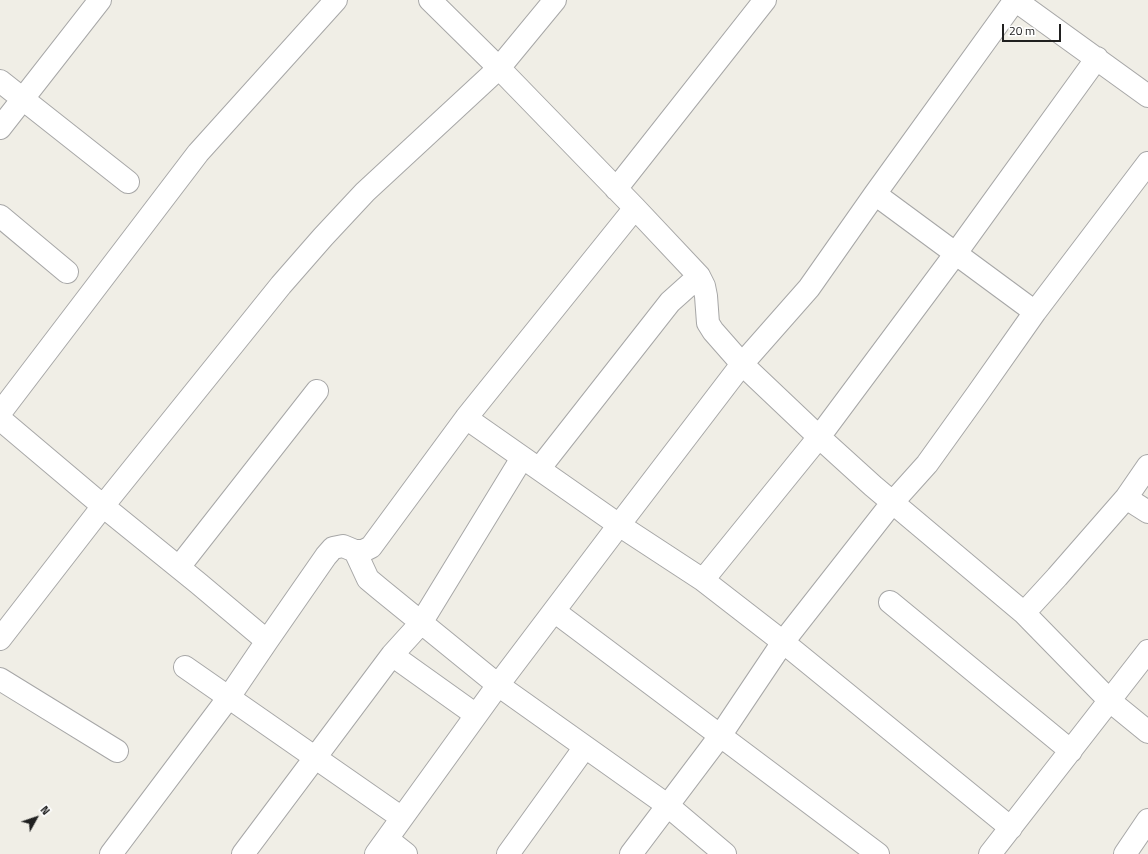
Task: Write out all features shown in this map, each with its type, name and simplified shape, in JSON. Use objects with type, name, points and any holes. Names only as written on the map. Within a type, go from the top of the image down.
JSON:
[{"type":"street","points":[[0,128],[100,0]]},
{"type":"street","points":[[0,413],[198,153],[336,0]]},
{"type":"street","points":[[430,0],[499,68],[699,276],[704,286],[706,296],[708,323],[713,331],[742,364],[819,437],[892,503],[1024,614],[1110,701],[1148,732]]},
{"type":"street","points":[[0,638],[103,506],[281,286],[323,237],[365,192],[499,68],[555,0]]},
{"type":"street","points":[[616,189],[765,0]]},
{"type":"street","points":[[406,854],[382,847],[498,685],[742,364],[810,288],[875,194],[1015,0],[1148,96]]},
{"type":"street","points":[[703,580],[819,437],[956,253],[1097,58]]},
{"type":"street","points":[[0,81],[128,182]]},
{"type":"street","points":[[631,854],[720,736],[783,642],[892,503],[927,464],[1035,312],[1148,163]]},
{"type":"street","points":[[875,194],[1035,312]]},
{"type":"street","points":[[111,854],[229,697],[266,641],[326,556],[333,548],[343,546],[355,551],[363,551],[370,547],[466,418],[634,208]]},
{"type":"street","points":[[0,216],[67,272]]},
{"type":"street","points":[[243,854],[392,655],[421,623],[531,463],[670,302],[699,276]]},
{"type":"street","points":[[178,567],[317,391]]},
{"type":"street","points":[[466,418],[619,525],[703,580],[783,642],[1011,828]]},
{"type":"street","points":[[0,419],[266,641]]},
{"type":"street","points":[[1024,614],[1126,498],[1148,466]]},
{"type":"street","points":[[1126,498],[1148,512]]},
{"type":"street","points":[[355,551],[368,579],[421,623],[498,685],[667,806],[725,854]]},
{"type":"street","points":[[890,602],[1071,751]]},
{"type":"street","points":[[554,611],[878,854]]},
{"type":"street","points":[[990,854],[1148,651]]},
{"type":"street","points":[[392,655],[476,715]]},
{"type":"street","points":[[185,667],[402,818]]},
{"type":"street","points":[[0,679],[117,751]]},
{"type":"street","points":[[508,854],[586,747]]},
{"type":"street","points":[[1125,854],[1148,820]]}]
